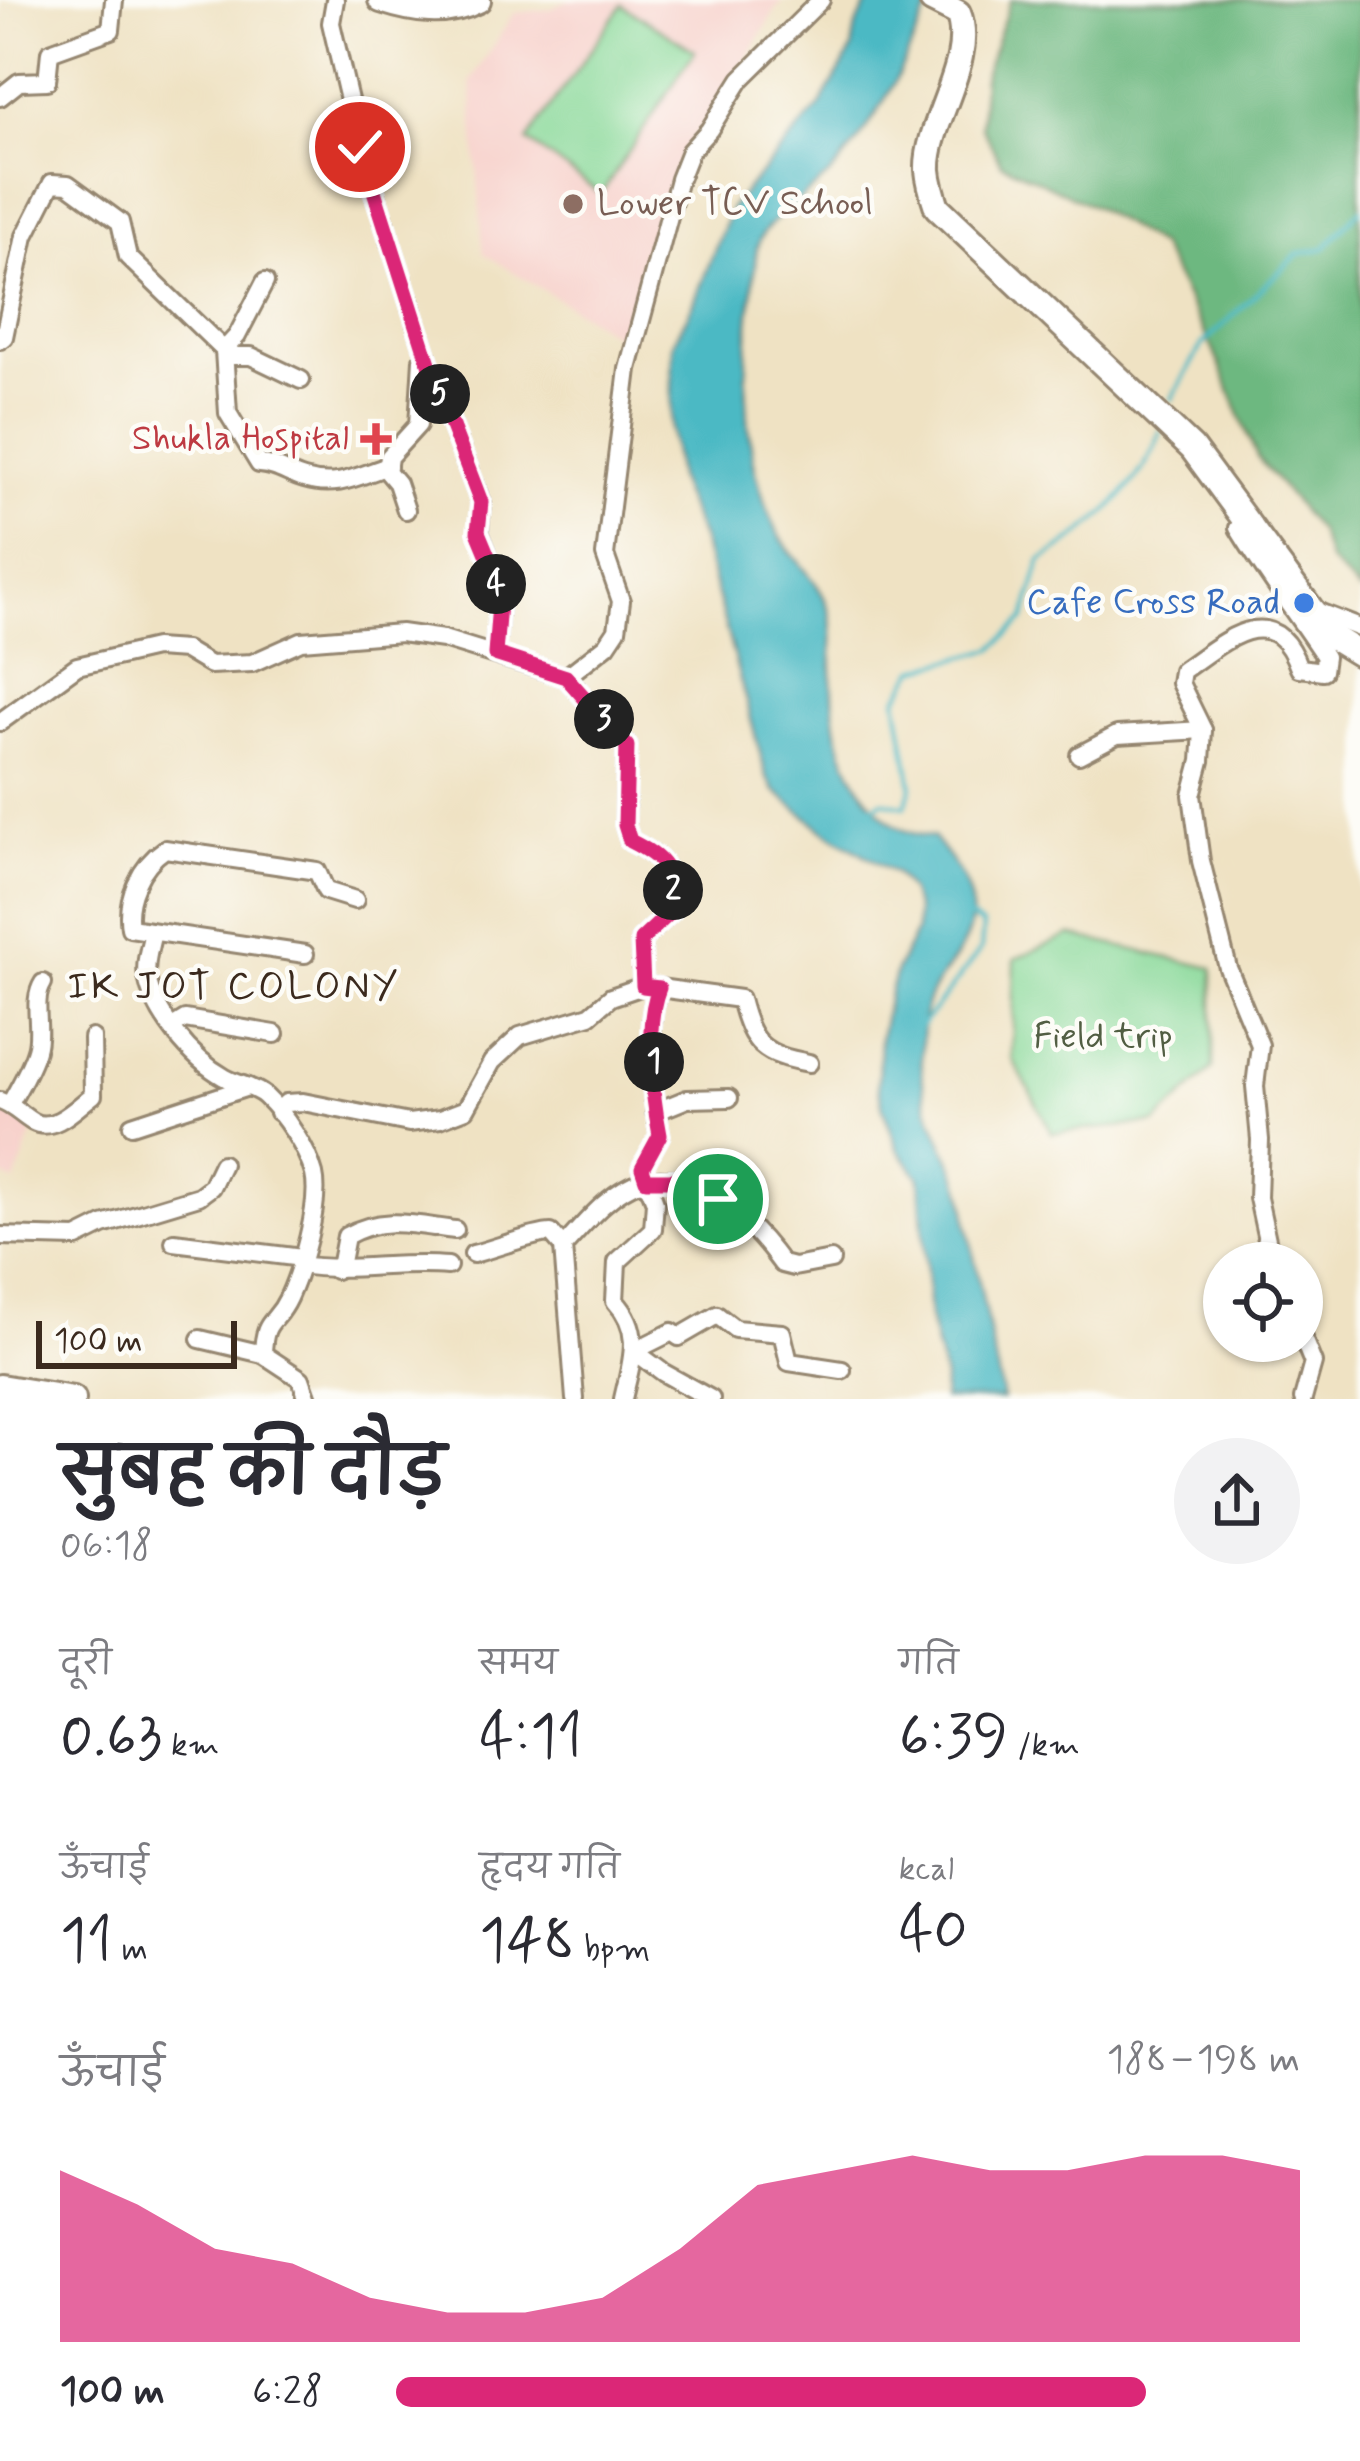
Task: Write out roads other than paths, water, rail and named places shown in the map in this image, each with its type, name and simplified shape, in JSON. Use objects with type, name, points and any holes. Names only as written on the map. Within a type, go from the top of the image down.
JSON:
[{"type":"street","points":[[0,97],[19,82],[47,81],[50,52],[111,30],[114,0]]},
{"type":"street","points":[[335,0],[332,23],[360,147],[422,341],[481,502],[478,532],[493,568],[499,604],[495,654]]},
{"type":"street","points":[[381,0],[455,11],[478,0]]},
{"type":"street","points":[[566,677],[607,645],[617,630],[621,601],[605,555],[628,369],[679,179],[690,151],[720,115],[741,79],[820,0]]},
{"type":"street","points":[[932,0],[958,13],[962,25],[956,71],[928,166],[937,207],[1167,423],[1224,487],[1334,638],[1360,654]]},
{"type":"street","points":[[0,340],[25,236],[52,183],[68,184],[120,222],[128,257],[225,353],[251,356],[302,380]]},
{"type":"street","points":[[266,282],[225,353],[228,413],[259,464],[277,465],[310,481],[354,482],[388,466]]},
{"type":"street","points":[[406,510],[388,466],[389,458],[418,425],[422,341]]},
{"type":"street","points":[[1224,487],[1248,544],[1325,657],[1323,671],[1299,668],[1293,649],[1280,634],[1264,629],[1241,631],[1182,671],[1180,683],[1203,730],[1192,795],[1201,861],[1228,968],[1260,1045],[1258,1198],[1267,1242]]},
{"type":"street","points":[[1310,608],[1360,628]]},
{"type":"street","points":[[0,722],[77,666],[155,648],[185,650],[210,665],[252,663],[301,641],[401,633],[495,654],[566,677],[627,746],[625,825],[630,841],[659,855],[673,882],[673,910],[641,940],[651,987],[660,1135],[642,1168],[655,1202],[653,1229],[617,1262],[615,1301],[630,1317],[634,1351],[623,1399]]},
{"type":"street","points":[[1079,755],[1117,735],[1203,730]]},
{"type":"street","points":[[305,954],[130,928],[133,888],[165,849],[317,871],[326,891],[355,900]]},
{"type":"street","points":[[153,932],[145,974],[172,1027],[210,1067],[263,1094],[304,1151],[315,1177],[301,1262],[286,1303],[263,1330],[263,1354]]},
{"type":"street","points":[[44,983],[36,994],[36,1051],[5,1102],[35,1123],[47,1125],[64,1118],[93,1095],[92,1038]]},
{"type":"street","points":[[278,1112],[286,1103],[303,1102],[409,1124],[440,1119],[466,1109],[492,1062],[520,1036],[590,1015],[611,997],[651,987],[740,999],[756,1041],[770,1055],[809,1064]]},
{"type":"street","points":[[172,1027],[184,1019],[275,1034]]},
{"type":"street","points":[[132,1125],[249,1086]]},
{"type":"street","points":[[656,1112],[687,1099],[729,1098]]},
{"type":"street","points":[[0,1236],[77,1238],[103,1225],[199,1196],[212,1187],[222,1165]]},
{"type":"street","points":[[563,1246],[593,1214],[646,1180],[679,1180],[718,1199],[763,1238],[782,1264],[794,1267],[831,1260]]},
{"type":"street","points":[[334,1270],[341,1262],[346,1236],[366,1225],[386,1220],[455,1231]]},
{"type":"street","points":[[473,1254],[542,1233],[551,1233],[563,1246],[575,1399]]},
{"type":"street","points":[[174,1242],[334,1270],[410,1262],[448,1266]]},
{"type":"street","points":[[634,1351],[672,1332],[679,1337],[716,1316],[735,1329],[782,1333],[789,1362],[842,1370]]},
{"type":"street","points":[[200,1339],[263,1354],[301,1379],[308,1399]]},
{"type":"street","points":[[634,1351],[711,1399]]},
{"type":"street","points":[[1304,1399],[1313,1362]]},
{"type":"street","points":[[0,1387],[58,1397]]},
{"type":"water","points":[[870,0],[932,0],[892,87],[854,146],[759,241],[747,348],[747,410],[764,501],[782,540],[820,590],[830,613],[835,717],[843,753],[860,787],[892,823],[933,837],[957,870],[970,900],[969,931],[925,1009],[922,1072],[931,1116],[966,1205],[1003,1399],[943,1399],[944,1378],[929,1318],[920,1178],[898,1149],[878,1085],[889,995],[916,931],[916,909],[896,874],[823,830],[775,791],[766,775],[702,540],[677,479],[671,430],[673,343],[732,206],[819,107],[852,50],[856,26]]},
{"type":"waterway","points":[[1172,399],[1202,345],[1298,254],[1325,248],[1360,210]]},
{"type":"waterway","points":[[870,809],[883,801],[905,806],[912,787],[897,699],[916,669],[993,649],[1025,619],[1041,561],[1112,506],[1141,471],[1160,432]]},
{"type":"waterway","points":[[922,1025],[981,950],[983,926],[967,916]]},
{"type":"place","name":"Lower TCV School","points":[[573,204]]},
{"type":"place","name":"Shukla Hospital","points":[[376,439]]},
{"type":"place","name":"Cafe Cross Road","points":[[1304,603]]},
{"type":"district","name":"IK JOT COLONY","points":[[234,987]]},
{"type":"park label","name":"Field trip","points":[[1103,1037]]}]
